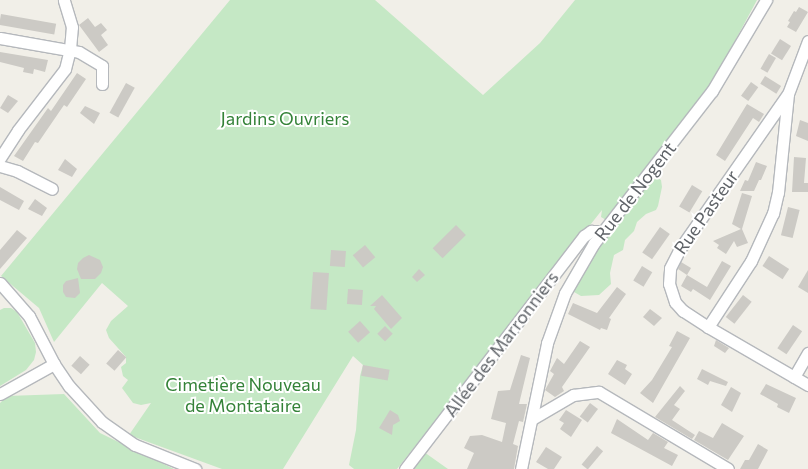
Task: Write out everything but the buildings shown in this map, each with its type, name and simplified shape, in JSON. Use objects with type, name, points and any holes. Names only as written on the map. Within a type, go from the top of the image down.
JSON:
[{"type":"street","points":[[0,158],[22,125],[59,80],[65,69],[70,49],[72,27],[64,0]]},
{"type":"street","name":"Rue de Nogent","points":[[521,469],[547,343],[558,308],[588,250],[712,91],[766,0]]},
{"type":"street","points":[[0,38],[70,49],[100,64],[103,72],[102,84]]},
{"type":"street","points":[[708,326],[751,261],[773,213],[778,192],[788,94],[808,42]]},
{"type":"street","name":"Rue Pasteur","points":[[788,94],[679,250],[670,268],[669,284],[675,302],[688,314],[808,385]]},
{"type":"street","points":[[0,166],[17,171],[52,189]]},
{"type":"street","name":"Allée des Marronniers","points":[[405,469],[584,236],[591,231],[603,231]]},
{"type":"street","points":[[0,283],[29,316],[54,364],[80,399],[113,431],[142,448],[195,469]]},
{"type":"street","points":[[794,377],[808,353]]},
{"type":"street","points":[[0,394],[54,364]]},
{"type":"street","points":[[532,420],[573,395],[599,392],[728,469]]},
{"type":"green space","points":[[230,0],[375,0],[483,95],[540,43],[575,0],[757,0],[715,78],[606,220],[601,217],[602,210],[397,469],[354,469],[349,465],[356,430],[360,376],[363,365],[353,356],[283,469],[222,469],[129,435],[151,403],[141,405],[133,403],[122,388],[128,380],[123,376],[121,367],[126,363],[126,357],[109,338],[106,330],[111,321],[128,306],[102,283],[54,342],[39,308],[1,276]]},
{"type":"green space","points":[[658,178],[661,180],[662,187],[658,206],[656,210],[646,214],[637,222],[634,231],[625,240],[623,250],[614,255],[610,273],[611,284],[599,295],[581,296],[574,292],[576,282],[622,213],[648,182]]},
{"type":"green space","points":[[11,308],[17,312],[35,343],[36,352],[34,360],[26,370],[0,386],[0,310]]},
{"type":"green space","points":[[64,394],[100,433],[174,469],[0,469],[0,403],[7,396]]},
{"type":"green space","points":[[424,452],[448,469],[411,469]]},
{"type":"park label","name":"Jardins Ouvriers","points":[[285,118]]},
{"type":"park label","name":"Cimetière Nouveau de Montataire","points":[[243,395]]}]
